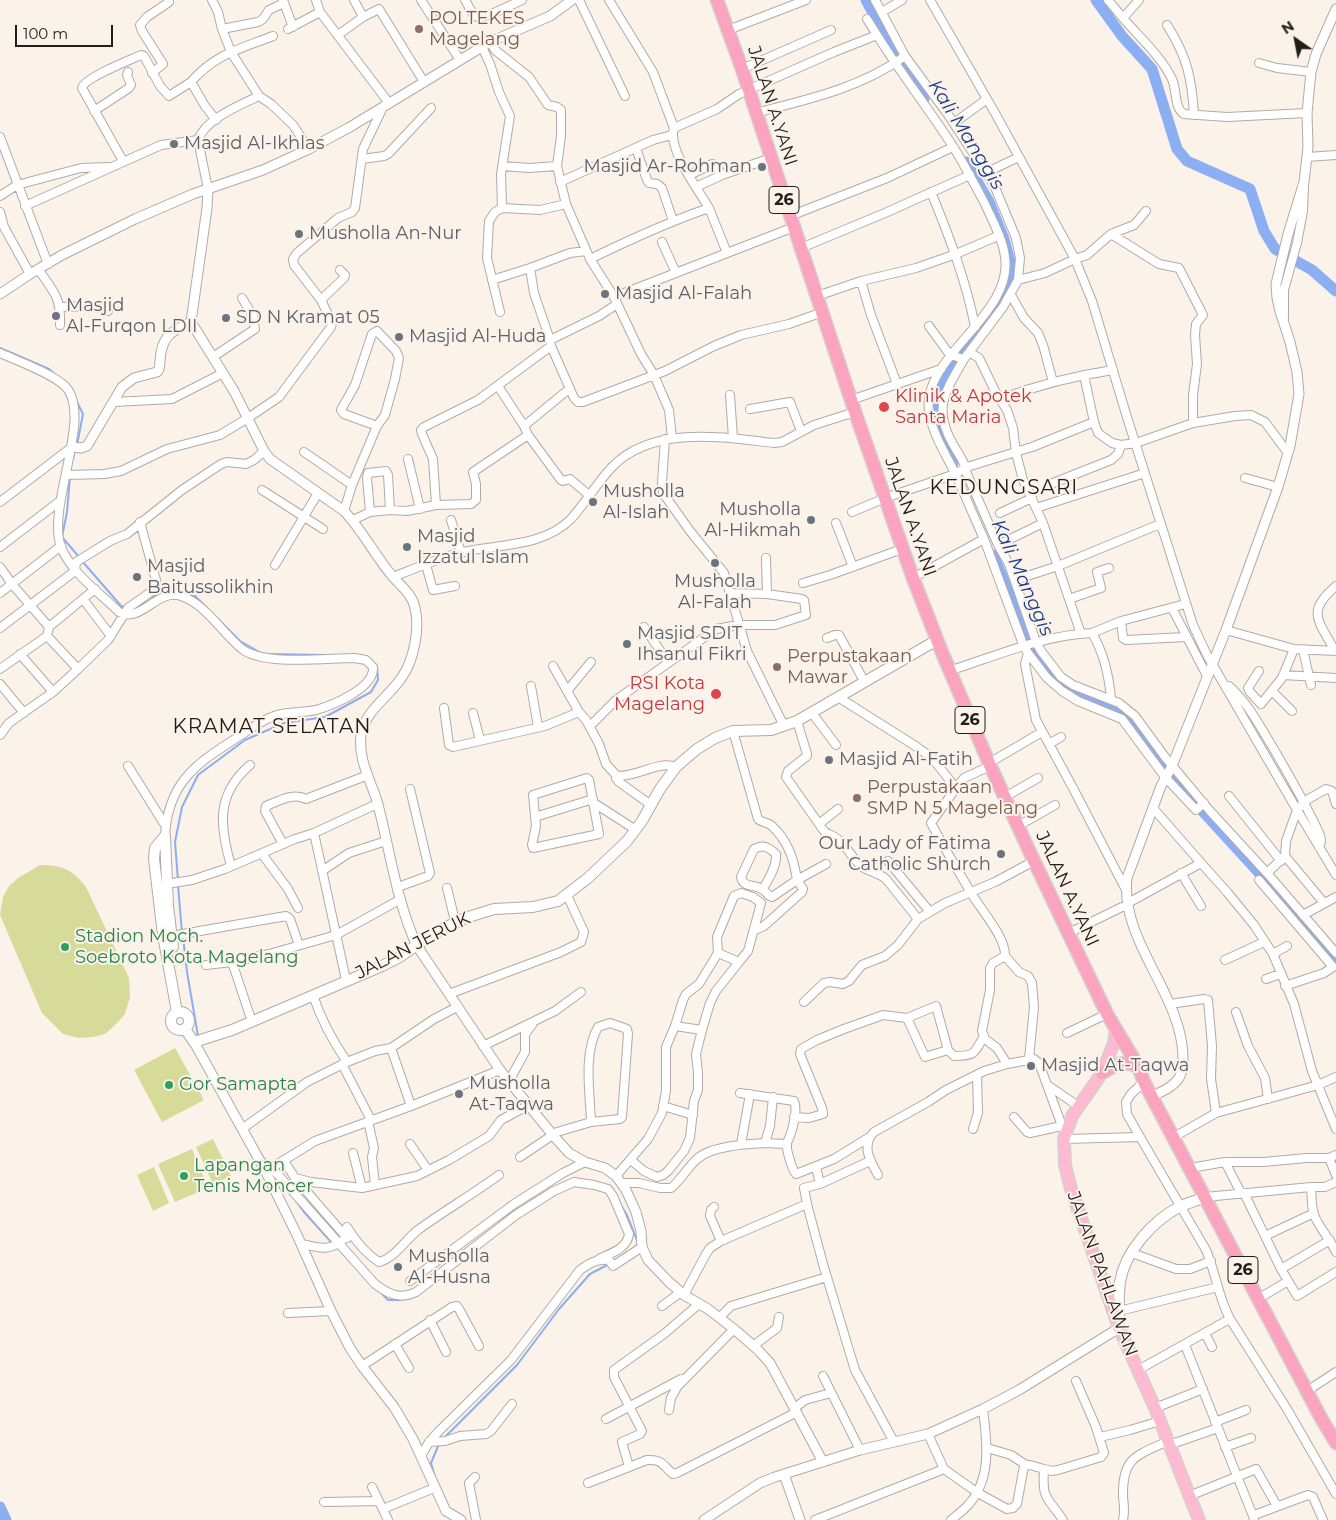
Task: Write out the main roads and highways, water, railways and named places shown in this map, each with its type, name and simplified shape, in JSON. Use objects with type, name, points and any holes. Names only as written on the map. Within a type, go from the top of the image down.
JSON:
[{"type":"highway","name":"JALAN A.YANI","points":[[716,0],[742,69],[755,113],[902,549],[949,671],[1034,861],[1107,1014],[1116,1028]]},
{"type":"highway","name":"26","points":[[1116,1028],[1138,1066],[1144,1082],[1307,1391],[1332,1429],[1336,1443]]},
{"type":"highway","points":[[1102,1073],[1120,1063],[1138,1066]]},
{"type":"main road","name":"JALAN JERUK","points":[[184,1028],[197,1041],[212,1036],[252,1022],[390,962],[455,922],[494,909],[533,908],[558,901],[588,878],[627,841],[636,830],[660,789],[676,768],[697,748],[715,738],[734,731],[771,730],[797,721],[937,640]]},
{"type":"main road","points":[[170,931],[174,882],[165,836],[155,848],[154,859],[170,931],[180,1012],[189,1019],[189,1023],[184,1028],[177,1030],[172,1026],[171,1018],[180,1012]]},
{"type":"main road","name":"JALAN PAHLAWAN","points":[[1116,1028],[1114,1043],[1102,1073],[1078,1106],[1064,1132],[1065,1165],[1119,1328],[1160,1421],[1199,1520]]},
{"type":"main road","points":[[1119,1328],[1120,1280],[1138,1243],[1152,1227],[1180,1207],[1205,1197]]},
{"type":"main road","points":[[1104,1280],[1109,1284],[1116,1284],[1120,1280]]},
{"type":"waterway","name":"Kali Manggis","points":[[866,0],[895,53],[924,99]]},
{"type":"waterway","points":[[1096,0],[1122,36],[1152,69],[1177,149],[1187,161],[1250,189],[1264,231],[1275,249],[1312,270],[1336,291]]},
{"type":"waterway","name":"Kali Manggis","points":[[953,463],[937,427],[932,410],[936,395],[944,378],[986,324],[1010,289],[1010,262],[1004,239],[989,202],[966,162]]},
{"type":"waterway","points":[[0,348],[49,369],[58,377]]},
{"type":"waterway","points":[[76,400],[83,414],[77,445]]},
{"type":"waterway","points":[[73,459],[75,449]]},
{"type":"waterway","points":[[70,476],[67,512],[62,537],[79,557]]},
{"type":"waterway","name":"Kali Manggis","points":[[993,555],[1030,643],[1058,684],[1125,715],[1198,806],[1306,924],[1336,964]]},
{"type":"waterway","points":[[82,561],[122,607],[127,605]]},
{"type":"waterway","points":[[148,598],[170,590],[179,592]]},
{"type":"waterway","points":[[183,593],[195,596],[208,609]]},
{"type":"waterway","points":[[217,618],[240,641],[261,653]]},
{"type":"waterway","points":[[266,654],[324,655]]},
{"type":"waterway","points":[[178,880],[175,842],[182,807],[198,775],[245,740],[284,723],[325,717],[371,692],[378,680],[377,666],[375,664]]},
{"type":"waterway","points":[[178,885],[182,933]]},
{"type":"waterway","points":[[183,937],[198,1036]]},
{"type":"waterway","points":[[261,1154],[270,1167]]},
{"type":"waterway","points":[[291,1194],[304,1212],[333,1244]]},
{"type":"waterway","points":[[620,1204],[627,1215],[638,1243],[634,1249]]},
{"type":"waterway","points":[[337,1247],[349,1260]]},
{"type":"waterway","points":[[445,1437],[517,1365],[559,1309],[590,1274],[609,1264]]},
{"type":"waterway","points":[[378,1290],[388,1300],[404,1298]]},
{"type":"waterway","points":[[435,1477],[431,1463],[439,1444]]},
{"type":"waterway","points":[[0,1507],[6,1520]]},
{"type":"place","name":"POLTEKES Magelang","points":[[419,29]]},
{"type":"place","name":"Masjid Al-Ikhlas","points":[[174,144]]},
{"type":"place","name":"Masjid Ar-Rohman","points":[[762,167]]},
{"type":"place","name":"Musholla An-Nur","points":[[299,234]]},
{"type":"place","name":"Masjid Al-Falah","points":[[605,294]]},
{"type":"place","name":"Masjid Al-Furqon LDII","points":[[56,316]]},
{"type":"place","name":"SD N Kramat 05","points":[[226,318]]},
{"type":"place","name":"Masjid Al-Huda","points":[[399,337]]},
{"type":"place","name":"Klinik & Apotek Santa Maria","points":[[884,407]]},
{"type":"place","name":"Musholla Al-Islah","points":[[593,502]]},
{"type":"place","name":"Musholla Al-Hikmah","points":[[811,520]]},
{"type":"place","name":"Masjid Izzatul Islam","points":[[407,547]]},
{"type":"place","name":"Musholla Al-Falah","points":[[715,563]]},
{"type":"place","name":"Masjid Baitussolikhin","points":[[137,577]]},
{"type":"place","name":"Masjid SDIT Ihsanul Fikri","points":[[627,644]]},
{"type":"place","name":"Perpustakaan Mawar","points":[[777,667]]},
{"type":"place","name":"RSI Kota Magelang","points":[[716,694]]},
{"type":"place","name":"Masjid Al-Fatih","points":[[829,760]]},
{"type":"place","name":"Perpustakaan SMP N 5 Magelang","points":[[857,798]]},
{"type":"place","name":"Our Lady of Fatima Catholic Shurch","points":[[1001,854]]},
{"type":"place","name":"Stadion Moch. Soebroto Kota Magelang","points":[[65,947]]},
{"type":"place","name":"Masjid At-Taqwa","points":[[1031,1066]]},
{"type":"place","name":"Gor Samapta","points":[[169,1085]]},
{"type":"place","name":"Musholla At-Taqwa","points":[[459,1094]]},
{"type":"place","name":"Lapangan Tenis Moncer","points":[[184,1176]]},
{"type":"place","name":"Musholla Al-Husna","points":[[398,1267]]},
{"type":"district","name":"KEDUNGSARI","points":[[1004,488]]},
{"type":"district","name":"KRAMAT SELATAN","points":[[272,727]]}]
